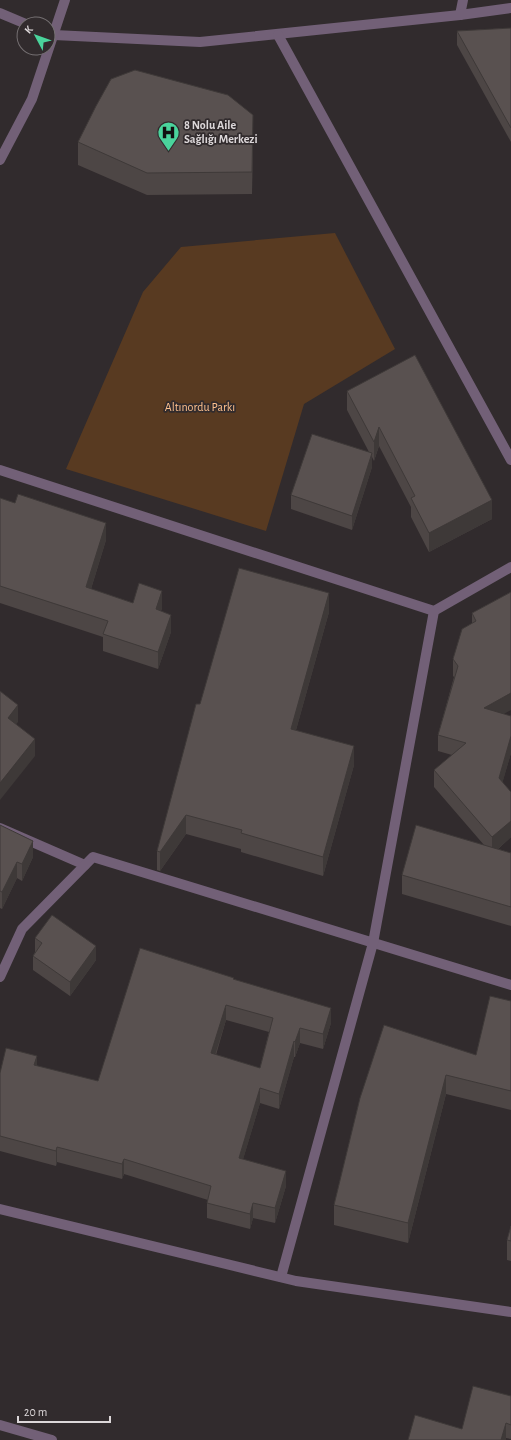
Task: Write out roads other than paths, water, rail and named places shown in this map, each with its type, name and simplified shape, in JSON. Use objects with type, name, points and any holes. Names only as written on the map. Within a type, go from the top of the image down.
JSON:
[{"type":"street","points":[[56,22],[65,0]]},
{"type":"street","points":[[460,15],[463,0]]},
{"type":"street","points":[[56,34],[200,42],[460,15],[511,8]]},
{"type":"street","points":[[0,13],[16,20]]},
{"type":"street","points":[[278,34],[511,460]]},
{"type":"street","points":[[0,160],[32,98],[44,56]]},
{"type":"street","points":[[0,470],[434,611],[511,567]]},
{"type":"street","points":[[281,1277],[374,943],[434,611]]},
{"type":"street","points":[[0,828],[85,865]]},
{"type":"street","points":[[0,977],[22,930],[93,857],[511,985]]},
{"type":"street","points":[[0,1209],[296,1281],[511,1312]]},
{"type":"street","points":[[0,1425],[52,1440]]},
{"type":"place","name":"8 Nolu Aile Sağlığı Merkezi","points":[[168,152]]},
{"type":"park label","name":"Altınordu Parkı","points":[[200,407]]}]
